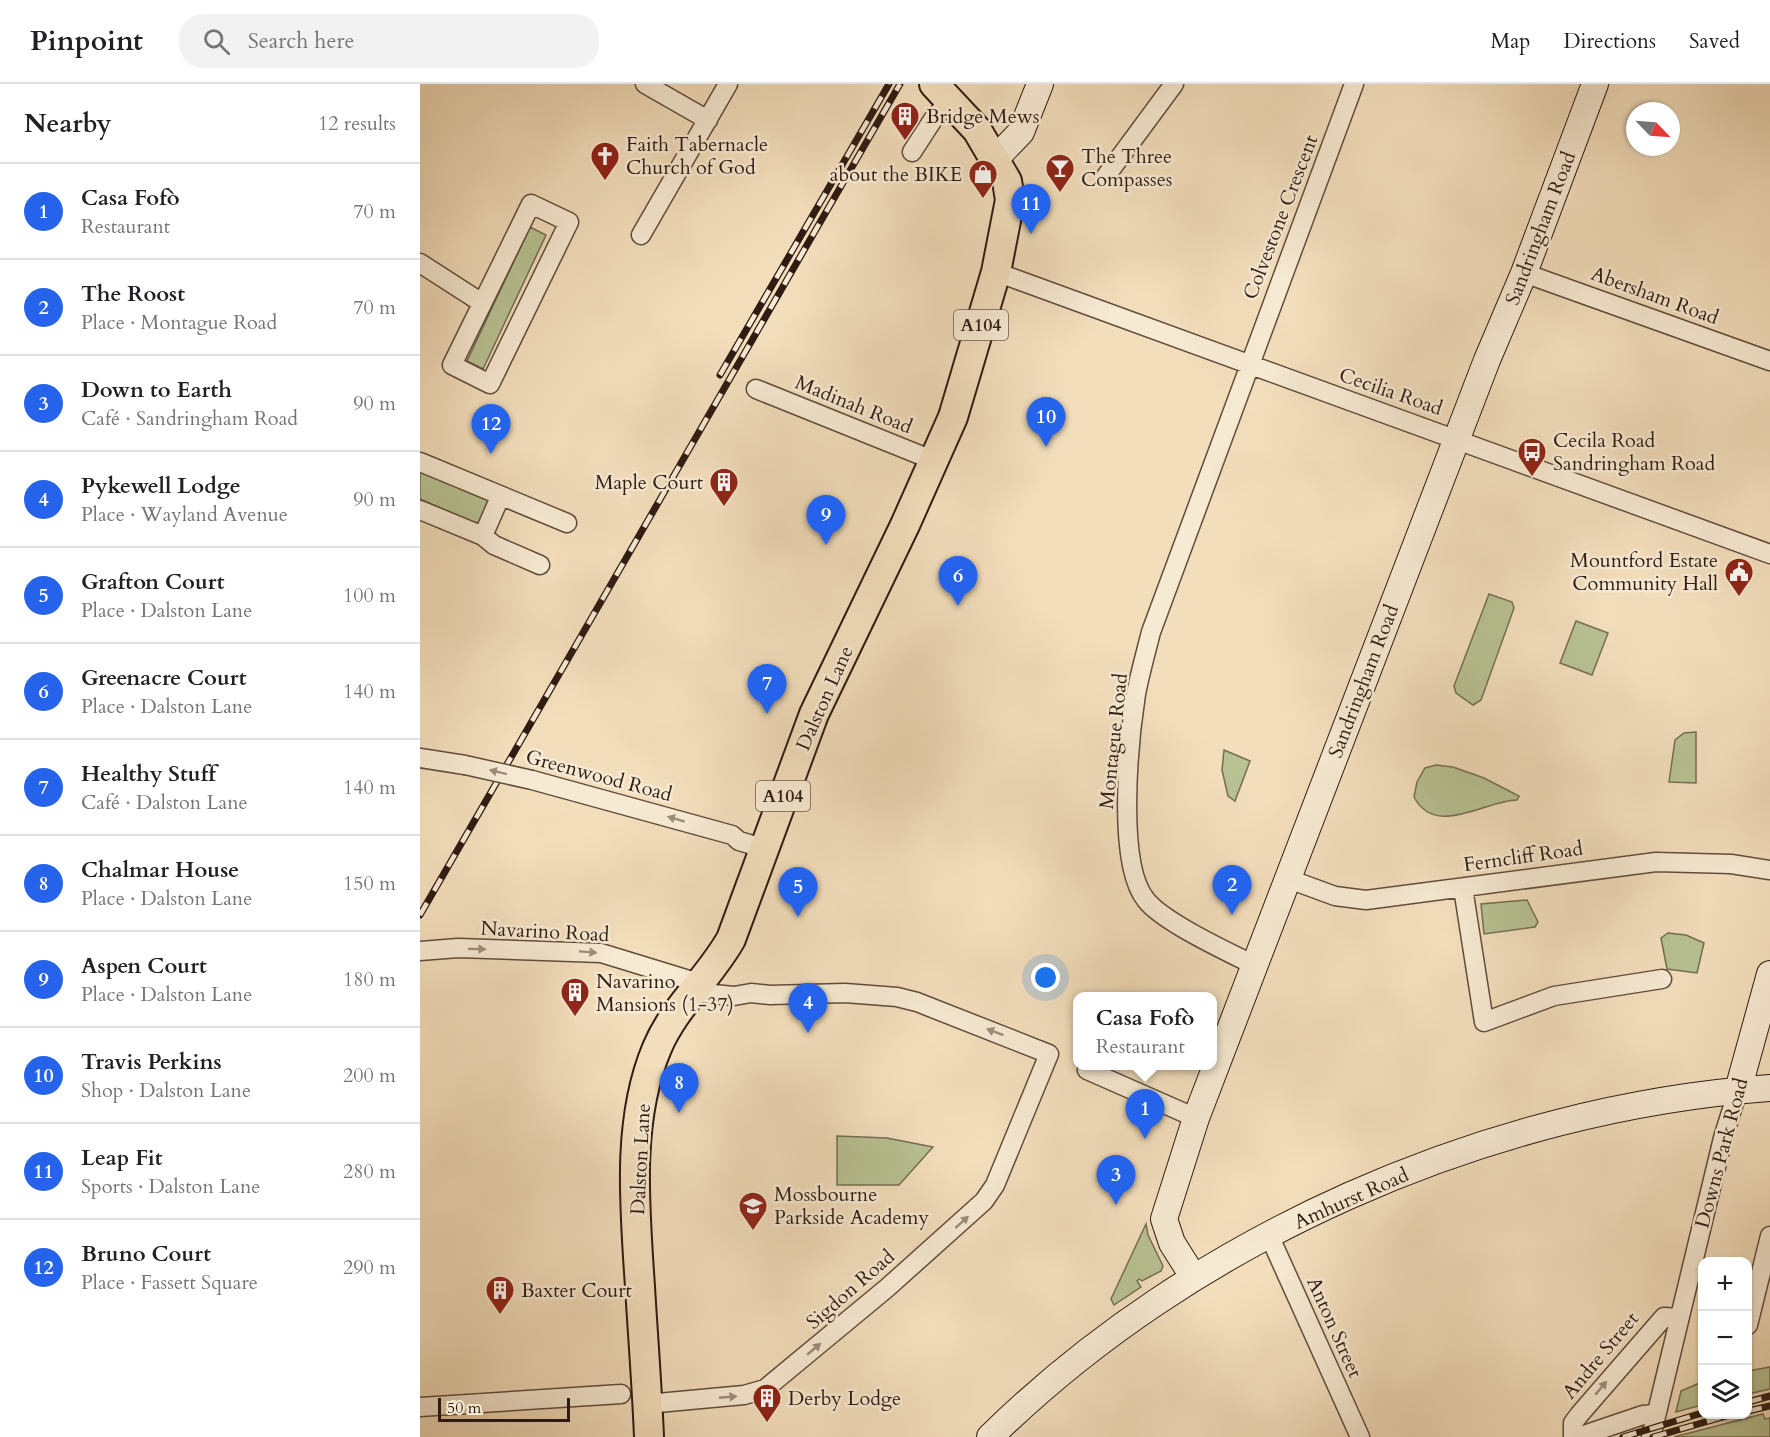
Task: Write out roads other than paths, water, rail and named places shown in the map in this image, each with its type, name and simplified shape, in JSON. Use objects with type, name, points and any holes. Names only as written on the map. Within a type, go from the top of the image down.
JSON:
[{"type":"main road","name":"Dalston Lane","points":[[649,1437],[634,1399],[639,1119],[647,1076],[667,1027],[721,956],[731,939],[814,714],[935,461],[960,397],[996,272],[1010,200],[1007,181],[996,158],[976,130],[942,93]]},
{"type":"street","points":[[645,84],[708,120]]},
{"type":"street","points":[[641,235],[728,84]]},
{"type":"street","points":[[996,158],[1021,132],[1040,84]]},
{"type":"street","points":[[1106,176],[1174,84]]},
{"type":"street","name":"Colvestone Crescent","points":[[1248,366],[1354,84]]},
{"type":"street","name":"Sandringham Road","points":[[1217,1063],[1286,878],[1524,273],[1595,84]]},
{"type":"street","points":[[912,152],[933,118],[942,93]]},
{"type":"street","points":[[531,204],[569,222],[490,384],[452,365],[482,303],[531,204]]},
{"type":"street","points":[[420,263],[482,303]]},
{"type":"street","name":"Cecilia Road","points":[[996,272],[1248,366],[1458,438],[1770,554]]},
{"type":"street","name":"Abersham Road","points":[[1524,273],[1770,361]]},
{"type":"street","name":"Montague Road","points":[[1248,366],[1151,632],[1136,694],[1129,762],[1127,821],[1132,869],[1145,900],[1178,924],[1254,965]]},
{"type":"street","name":"Madinah Road","points":[[756,389],[935,461]]},
{"type":"street","points":[[420,462],[567,523]]},
{"type":"street","points":[[483,536],[500,497]]},
{"type":"street","points":[[420,510],[483,536],[494,545],[540,565]]},
{"type":"street","name":"Greenwood Road","points":[[420,758],[465,765],[532,780],[732,835],[738,841],[763,848]]},
{"type":"street","name":"Ferncliff Road","points":[[1286,878],[1335,896],[1366,900],[1656,862],[1708,862],[1770,870]]},
{"type":"street","points":[[1463,888],[1484,1022],[1554,996],[1662,979]]},
{"type":"street","name":"Navarino Road","points":[[420,951],[458,948],[601,953],[695,988],[734,996],[751,993],[770,995],[845,993],[897,997],[917,1002],[1049,1054]]},
{"type":"street","name":"Downs Park Road","points":[[1651,1437],[1723,1138],[1770,974]]},
{"type":"street","name":"Sigdon Road","points":[[420,1407],[744,1395],[765,1389],[887,1288],[984,1201],[995,1185],[1049,1054]]},
{"type":"street","points":[[1087,1070],[1196,1118]]},
{"type":"street","name":"Sandringham Road","points":[[1194,1278],[1172,1243],[1164,1219],[1196,1118],[1214,1070]]},
{"type":"street","name":"Amhurst Road","points":[[990,1437],[1027,1401],[1106,1339],[1194,1278],[1269,1235],[1411,1171],[1498,1140],[1660,1100],[1770,1088]]},
{"type":"street","name":"Anton Street","points":[[1269,1235],[1360,1437]]},
{"type":"street","points":[[1751,1311],[1770,1236]]},
{"type":"street","name":"Andre Street","points":[[1656,1414],[1643,1414],[1575,1437],[1573,1423],[1650,1330],[1664,1317],[1678,1318]]},
{"type":"railway","points":[[720,375],[889,84]]},
{"type":"railway","points":[[420,915],[900,84]]},
{"type":"railway","points":[[1752,1401],[1770,1396]]},
{"type":"railway","points":[[1752,1410],[1770,1406]]},
{"type":"railway","points":[[1623,1437],[1698,1414]]},
{"type":"railway","points":[[1653,1437],[1716,1419]]},
{"type":"place","name":"Bridge Mews","points":[[905,142]]},
{"type":"place","name":"Faith Tabernacle Church of God","points":[[605,182]]},
{"type":"place","name":"The Three Compasses","points":[[1060,194]]},
{"type":"place","name":"about the BIKE","points":[[983,200]]},
{"type":"place","name":"Leap Fit","points":[[1031,234]]},
{"type":"place","name":"Travis Perkins","points":[[1046,447]]},
{"type":"place","name":"Bruno Court","points":[[491,454]]},
{"type":"place","name":"Cecila Road Sandringham Road","points":[[1532,478]]},
{"type":"place","name":"Maple Court","points":[[724,508]]},
{"type":"place","name":"Aspen Court","points":[[826,545]]},
{"type":"place","name":"Mountford Estate Community Hall","points":[[1739,598]]},
{"type":"place","name":"Greenacre Court","points":[[958,606]]},
{"type":"place","name":"Healthy Stuff","points":[[767,714]]},
{"type":"place","name":"The Roost","points":[[1232,915]]},
{"type":"place","name":"Grafton Court","points":[[798,917]]},
{"type":"place","name":"Navarino Mansions (1-37)","points":[[575,1018]]},
{"type":"place","name":"Pykewell Lodge","points":[[808,1033]]},
{"type":"place","name":"Chalmar House","points":[[679,1113]]},
{"type":"place","name":"Casa Fofò","points":[[1145,1139]]},
{"type":"place","name":"Down to Earth","points":[[1116,1205]]},
{"type":"place","name":"Mossbourne Parkside Academy","points":[[753,1232]]},
{"type":"place","name":"Baxter Court","points":[[500,1316]]},
{"type":"place","name":"Derby Lodge","points":[[767,1424]]}]
